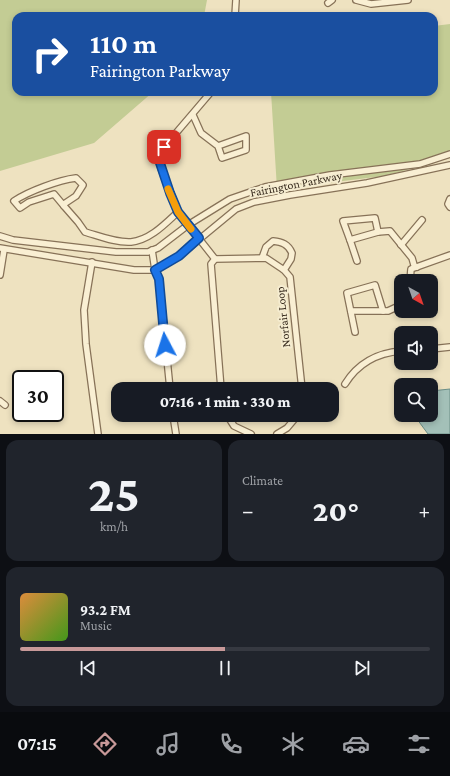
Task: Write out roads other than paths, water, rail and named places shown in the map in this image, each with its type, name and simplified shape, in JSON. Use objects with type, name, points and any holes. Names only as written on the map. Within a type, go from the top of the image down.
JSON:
[{"type":"street","points":[[235,12],[236,0]]},
{"type":"street","points":[[356,0],[372,4],[408,0]]},
{"type":"street","points":[[208,96],[159,153],[161,168],[178,212],[215,259],[211,264],[220,382]]},
{"type":"street","points":[[193,115],[201,133],[218,146],[222,158],[246,150],[246,136],[218,146]]},
{"type":"street","name":"Fairington Parkway","points":[[0,236],[13,240],[116,252],[148,252],[158,248],[188,225],[230,199],[265,187],[330,175],[420,164],[450,154]]},
{"type":"street","name":"Fairington Parkway","points":[[155,270],[179,256],[236,208],[254,202],[367,183],[450,165]]},
{"type":"street","points":[[64,206],[64,204],[76,196],[83,185],[76,178],[66,179],[23,195],[14,201],[20,208],[29,202],[54,194],[85,232],[111,239],[132,242],[148,237],[178,212]]},
{"type":"street","points":[[450,198],[448,204],[450,207]]},
{"type":"street","points":[[357,261],[343,221],[375,218],[378,232]]},
{"type":"street","points":[[401,245],[422,220]]},
{"type":"street","points":[[350,240],[378,232],[390,231],[412,258],[414,265],[417,267]]},
{"type":"street","points":[[262,258],[266,247],[273,241],[286,244],[292,253],[291,259],[284,270]]},
{"type":"street","points":[[0,275],[2,249],[92,262],[134,270],[155,270]]},
{"type":"street","points":[[152,250],[155,270],[159,279],[169,382]]},
{"type":"street","points":[[411,274],[411,269],[450,255]]},
{"type":"street","name":"Norfair Loop","points":[[215,259],[266,258],[284,270],[290,277],[301,382]]},
{"type":"street","points":[[92,262],[84,310],[86,344],[98,434]]},
{"type":"street","points":[[355,332],[347,293],[375,285],[383,311]]},
{"type":"street","points":[[351,311],[388,311],[394,308]]},
{"type":"street","points":[[438,348],[450,347]]},
{"type":"street","points":[[345,384],[359,366],[370,358],[394,352]]},
{"type":"street","points":[[174,422],[176,434]]},
{"type":"street","points":[[231,422],[234,426],[248,433]]},
{"type":"street","points":[[278,434],[293,422]]},
{"type":"water","points":[[450,389],[450,434],[428,434],[419,422],[438,422],[438,390]]}]
